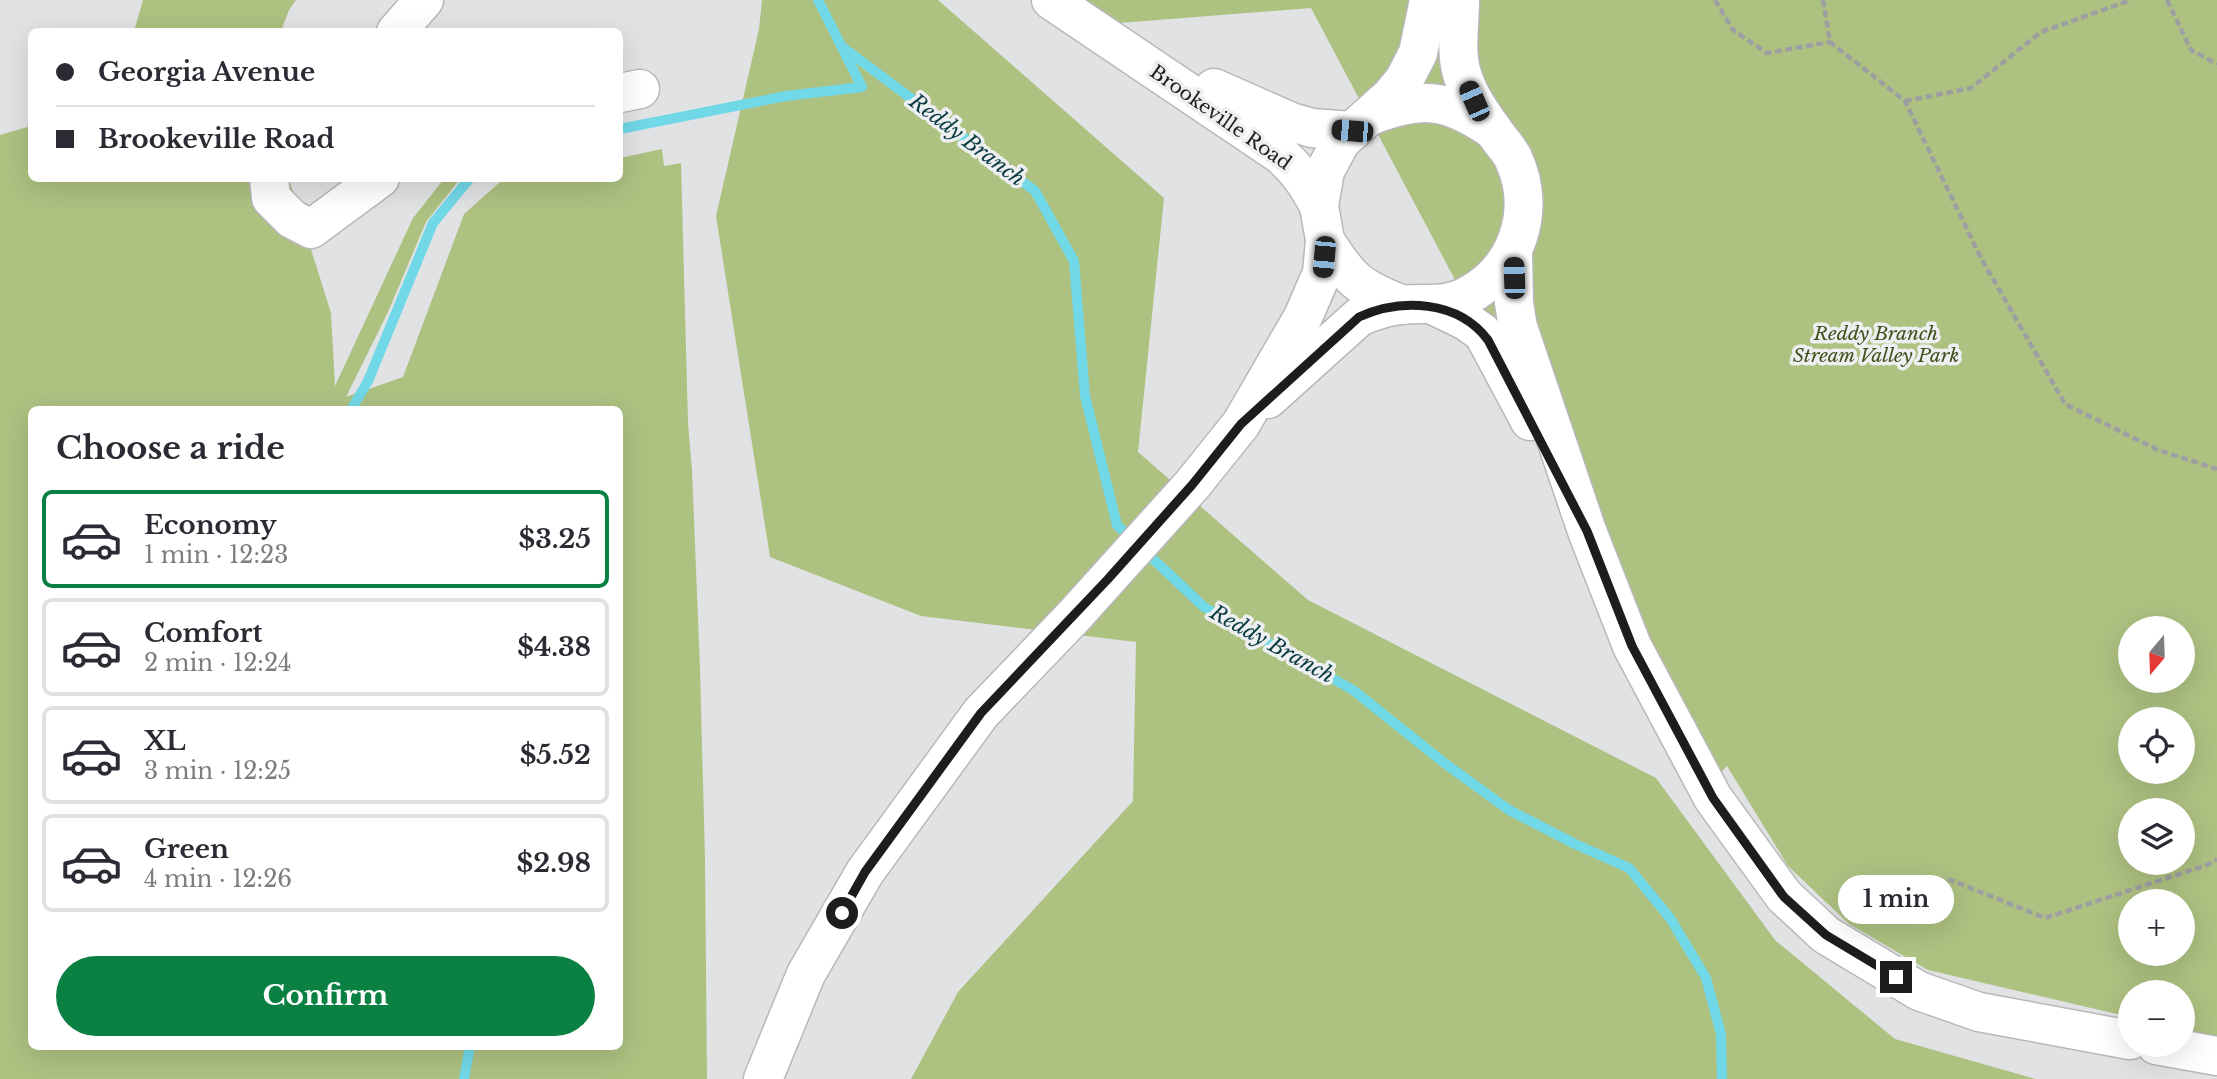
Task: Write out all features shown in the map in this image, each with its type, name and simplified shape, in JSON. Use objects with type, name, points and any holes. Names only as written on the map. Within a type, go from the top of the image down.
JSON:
[{"type":"main road","points":[[400,28],[424,0]]},
{"type":"main road","name":"Brookeville Road","points":[[1051,0],[1280,155],[1307,181],[1322,223]]},
{"type":"main road","points":[[1241,424],[1317,289],[1322,273],[1325,172],[1341,141],[1390,97],[1412,67],[1418,53],[1429,0]]},
{"type":"main road","points":[[763,1079],[806,974],[865,872],[981,713],[1074,616],[1192,485],[1241,424],[1359,317],[1376,310],[1419,306],[1466,297],[1493,278],[1513,253],[1524,222],[1524,189],[1514,158],[1474,101],[1461,73],[1460,0]]},
{"type":"main road","name":"Brookeville Road","points":[[1110,41],[1292,122],[1312,128],[1360,124]]},
{"type":"main road","points":[[1360,124],[1399,104],[1434,103],[1468,113],[1494,132]]},
{"type":"main road","points":[[269,182],[271,198],[292,219],[311,229],[375,182]]},
{"type":"main road","points":[[1322,223],[1343,270],[1370,292],[1466,320],[1479,329],[1488,340],[1587,531]]},
{"type":"main road","points":[[1513,253],[1514,303],[1518,327],[1587,531],[1632,646],[1713,798],[1784,897],[1826,935],[1919,991],[1979,1012],[2118,1038]]},
{"type":"main road","points":[[2195,1052],[2217,1056]]},
{"type":"path","points":[[1716,0],[1733,30],[1767,53],[1830,42]]},
{"type":"path","points":[[1823,0],[1830,42],[1905,101],[1982,258],[2065,404],[2158,450],[2217,469]]},
{"type":"path","points":[[1905,101],[1971,88],[2040,32],[2131,0]]},
{"type":"path","points":[[2166,0],[2191,50],[2217,64]]},
{"type":"path","points":[[1948,879],[2045,918],[2207,865],[2217,859]]},
{"type":"green space","points":[[143,0],[296,0],[282,28],[135,28]]},
{"type":"green space","points":[[762,0],[938,0],[1164,198],[1138,452],[1308,600],[1656,778],[1775,940],[1895,1039],[2036,1079],[911,1079],[958,992],[1133,801],[1136,642],[921,616],[770,557],[716,216],[759,29]]},
{"type":"green space","name":"Reddy Branch Stream Valley Park","points":[[1032,0],[2217,0],[2217,1037],[2195,1032],[2195,980],[2118,980],[2118,1014],[1928,970],[1849,924],[1788,866],[1727,766],[1718,776],[1311,8],[1069,27]]},
{"type":"green space","points":[[28,127],[28,182],[290,182],[331,313],[335,386],[413,218],[442,182],[458,182],[426,222],[388,312],[346,397],[403,377],[464,214],[500,182],[623,182],[623,157],[662,149],[664,166],[681,163],[688,423],[700,668],[707,1079],[0,1079],[0,135]]},
{"type":"waterway","points":[[623,128],[786,96],[862,87],[818,0]]},
{"type":"waterway","name":"Reddy Branch","points":[[841,46],[1035,191],[1074,261],[1085,396],[1117,525],[1204,607],[1353,690],[1443,762],[1509,810],[1629,868],[1670,918],[1706,978],[1721,1034],[1722,1079]]},
{"type":"waterway","points":[[353,406],[368,381],[433,223],[467,182]]},
{"type":"waterway","points":[[464,1079],[469,1050]]},
{"type":"route","points":[[842,913],[865,872],[981,713],[1108,579],[1192,485],[1241,424],[1359,317],[1376,310],[1403,305],[1435,306],[1466,320],[1488,340],[1587,531],[1632,646],[1713,798],[1784,897],[1826,935],[1896,977]]}]
